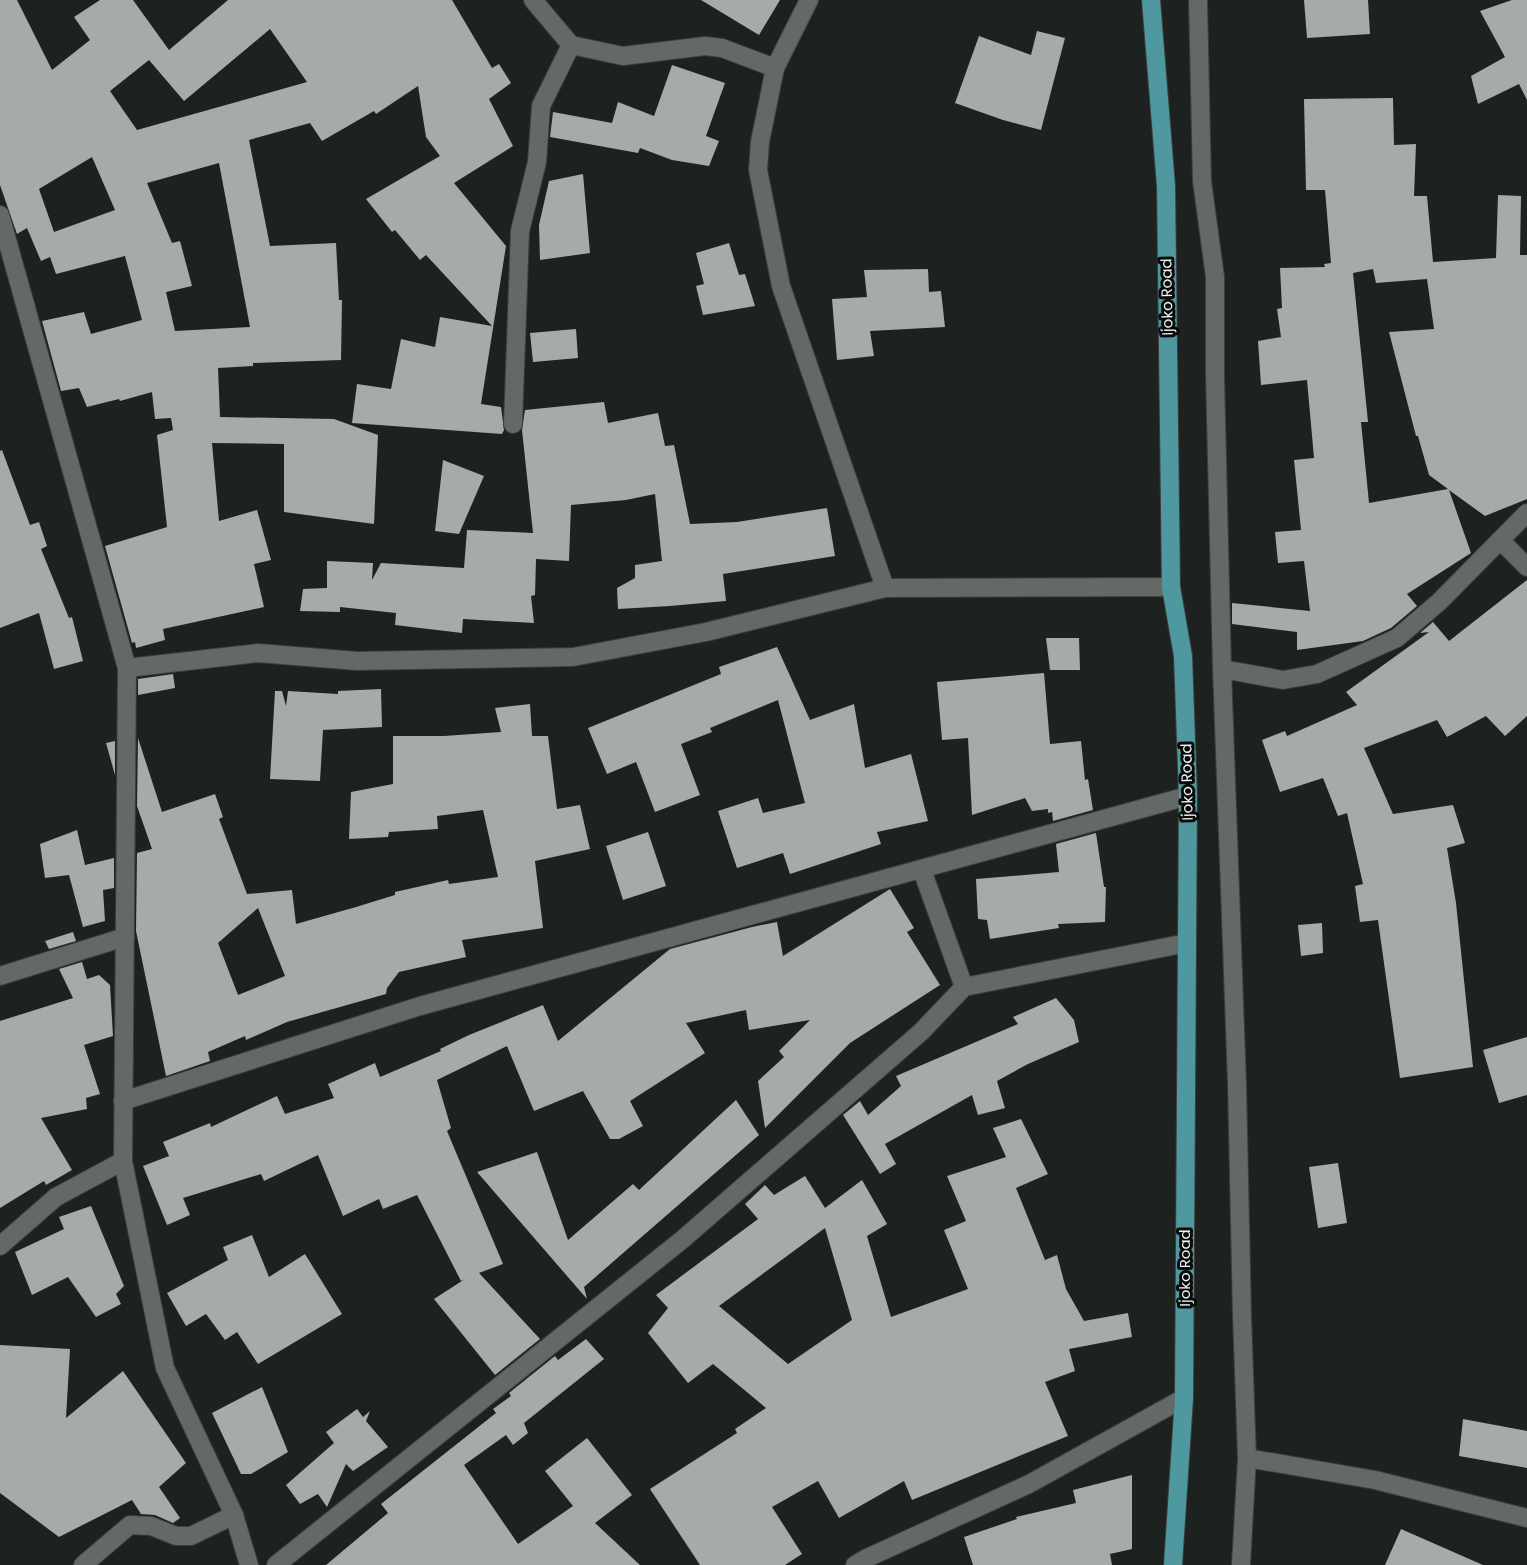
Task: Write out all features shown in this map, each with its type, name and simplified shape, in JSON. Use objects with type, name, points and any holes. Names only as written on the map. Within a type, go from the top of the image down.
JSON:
[{"type":"main road","name":"Ijoko Road","points":[[1151,0],[1166,186],[1171,587],[1182,656],[1188,796],[1184,1398],[1173,1565]]},
{"type":"street","points":[[533,0],[571,45],[623,56],[705,46],[722,48],[775,68]]},
{"type":"street","points":[[809,0],[775,68],[760,142],[758,170],[781,286],[885,588]]},
{"type":"street","points":[[1198,0],[1202,181],[1215,277],[1221,669],[1237,1084],[1247,1458],[1241,1565]]},
{"type":"street","points":[[513,423],[520,231],[537,162],[541,106],[571,45]]},
{"type":"street","points":[[0,215],[127,668],[123,1161],[165,1368],[234,1515],[249,1565]]},
{"type":"street","points":[[1221,669],[1283,680],[1317,674],[1397,638],[1439,602],[1527,513]]},
{"type":"street","points":[[1500,540],[1527,567]]},
{"type":"street","points":[[127,668],[258,653],[357,661],[573,657],[706,632],[885,588],[1171,587]]},
{"type":"street","points":[[123,1101],[420,1005],[1188,796]]},
{"type":"street","points":[[922,870],[963,987]]},
{"type":"street","points":[[0,976],[125,937]]},
{"type":"street","points":[[276,1565],[683,1239],[921,1032],[963,987],[1187,943]]},
{"type":"street","points":[[0,1246],[56,1197],[123,1161]]},
{"type":"street","points":[[855,1565],[1029,1484],[1184,1398]]},
{"type":"street","points":[[1247,1458],[1375,1480],[1527,1518]]},
{"type":"street","points":[[83,1565],[130,1525],[152,1526],[176,1536],[191,1536],[234,1515]]},
{"type":"building","points":[[0,0],[17,0],[52,70],[90,40],[74,17],[100,0],[133,0],[169,50],[228,0],[452,0],[492,68],[499,64],[511,83],[489,99],[513,146],[454,183],[506,246],[481,404],[501,407],[504,430],[502,434],[352,423],[357,384],[391,389],[401,339],[435,347],[440,317],[492,326],[426,255],[420,260],[395,230],[392,232],[366,199],[440,156],[426,137],[418,86],[376,114],[374,111],[322,141],[310,123],[249,140],[270,246],[336,243],[339,300],[342,300],[341,360],[253,363],[253,366],[218,368],[220,417],[334,419],[378,435],[374,524],[284,512],[284,444],[212,443],[219,521],[257,510],[271,560],[254,564],[264,607],[163,629],[165,640],[136,648],[135,642],[132,643],[105,546],[167,527],[157,435],[173,430],[171,418],[155,419],[152,392],[87,407],[79,388],[61,391],[42,321],[84,312],[91,334],[142,320],[125,256],[56,274],[50,257],[41,261],[27,228],[17,234],[0,185]],"holes":[[[270,29],[307,82],[137,130],[110,91],[149,60],[184,101]],[[92,157],[115,210],[54,232],[39,189]],[[219,163],[250,327],[175,331],[166,292],[192,286],[180,241],[172,243],[147,183]]]},
{"type":"building","points":[[701,0],[780,0],[759,35]]},
{"type":"building","points":[[1304,0],[1368,0],[1370,34],[1307,38]]},
{"type":"building","points":[[1512,0],[1527,0],[1527,100],[1519,84],[1478,104],[1471,76],[1505,57],[1480,11]]},
{"type":"building","points":[[1037,31],[1065,38],[1041,130],[1003,120],[955,103],[979,36],[1031,55]]},
{"type":"building","points":[[672,65],[725,83],[706,136],[719,141],[709,166],[672,160],[640,148],[638,153],[550,137],[553,112],[612,123],[618,102],[654,116]]},
{"type":"building","points":[[1393,98],[1394,145],[1416,144],[1414,196],[1427,196],[1433,262],[1496,258],[1498,195],[1521,196],[1520,255],[1527,255],[1527,499],[1485,516],[1449,490],[1471,553],[1407,594],[1417,606],[1391,628],[1363,641],[1297,650],[1297,632],[1232,624],[1232,603],[1310,611],[1304,561],[1278,563],[1275,532],[1301,530],[1294,460],[1314,458],[1307,380],[1261,385],[1258,341],[1281,337],[1277,309],[1282,308],[1280,268],[1325,267],[1324,264],[1331,263],[1325,190],[1306,190],[1304,99]],"holes":[[[1373,269],[1376,283],[1427,279],[1434,329],[1389,332],[1416,436],[1418,436],[1429,475],[1448,489],[1369,503],[1361,422],[1368,422],[1353,273]]]},
{"type":"building","points":[[583,174],[590,253],[540,260],[539,225],[549,181]]},
{"type":"building","points":[[729,243],[739,275],[745,274],[755,306],[703,315],[696,286],[704,284],[696,253]]},
{"type":"building","points":[[928,269],[929,292],[941,291],[945,327],[870,331],[874,356],[837,360],[832,299],[867,297],[864,270]]},
{"type":"building","points":[[576,329],[578,358],[533,362],[530,333]]},
{"type":"building","points":[[604,402],[608,423],[658,413],[665,446],[674,445],[690,524],[737,522],[827,508],[835,556],[723,574],[726,601],[618,609],[617,588],[635,578],[635,565],[662,561],[655,494],[626,500],[571,505],[569,561],[536,559],[535,595],[531,596],[534,623],[463,619],[462,633],[395,625],[396,613],[340,607],[340,612],[300,611],[303,589],[327,588],[327,561],[373,563],[372,580],[381,563],[464,568],[467,530],[533,533],[522,430],[525,410]]},
{"type":"building","points":[[2,450],[30,525],[39,522],[47,546],[41,549],[69,618],[72,617],[83,661],[54,669],[39,613],[0,628],[0,451]]},
{"type":"building","points":[[443,460],[484,476],[459,534],[435,531]]},
{"type":"building","points":[[1527,580],[1527,716],[1505,736],[1486,716],[1447,737],[1437,720],[1364,748],[1393,814],[1453,805],[1465,843],[1447,848],[1456,903],[1473,1067],[1400,1078],[1378,920],[1360,922],[1355,886],[1363,884],[1347,813],[1338,816],[1323,778],[1280,792],[1262,740],[1285,731],[1287,736],[1357,705],[1346,692],[1429,632],[1420,633],[1433,622],[1449,641]]},
{"type":"building","points":[[1046,638],[1079,638],[1080,670],[1050,670]]},
{"type":"building","points":[[777,647],[810,720],[854,704],[865,768],[911,754],[928,821],[877,832],[881,844],[790,874],[783,853],[737,868],[718,811],[758,798],[763,813],[805,803],[778,700],[710,728],[712,732],[681,744],[700,795],[655,812],[636,762],[607,774],[588,728],[721,674],[719,667]]},
{"type":"building","points":[[1044,673],[1050,744],[1081,741],[1085,780],[1088,779],[1093,810],[1053,821],[1052,812],[1048,813],[1048,809],[1032,811],[1025,798],[972,815],[968,738],[942,740],[937,682]]},
{"type":"building","points":[[173,674],[175,688],[138,695],[138,679]]},
{"type":"building","points":[[381,689],[382,727],[323,730],[320,781],[270,779],[275,691],[282,691],[286,706],[288,691],[338,694],[338,691]]},
{"type":"building","points":[[530,704],[532,736],[548,736],[557,809],[580,805],[590,849],[535,861],[543,928],[462,940],[466,957],[399,972],[387,988],[386,994],[287,1022],[246,1040],[245,1036],[208,1052],[210,1061],[166,1076],[136,931],[137,853],[152,849],[137,806],[138,738],[162,812],[215,794],[223,817],[219,819],[247,894],[292,890],[296,924],[395,895],[395,892],[448,880],[449,884],[498,877],[483,810],[437,816],[438,829],[389,832],[388,837],[349,839],[351,792],[393,784],[393,736],[444,736],[501,732],[495,708]],"holes":[[[258,908],[285,976],[238,995],[218,943]]]},
{"type":"building","points":[[115,741],[115,775],[106,743]]},
{"type":"building","points":[[77,830],[85,865],[114,858],[114,888],[103,890],[105,921],[83,927],[69,875],[45,878],[40,844]]},
{"type":"building","points":[[648,832],[666,886],[623,900],[606,846]]},
{"type":"building","points":[[1096,833],[1104,887],[1106,887],[1105,922],[1058,924],[1059,928],[990,939],[987,920],[978,919],[976,879],[1059,872],[1056,844]]},
{"type":"building","points":[[890,889],[914,928],[907,932],[940,985],[850,1043],[765,1128],[758,1081],[784,1057],[779,1051],[810,1020],[749,1030],[746,1010],[686,1023],[705,1053],[630,1101],[643,1126],[619,1139],[610,1139],[583,1091],[534,1111],[507,1046],[437,1080],[451,1128],[447,1131],[503,1264],[479,1273],[540,1339],[495,1375],[434,1299],[465,1279],[461,1281],[417,1195],[383,1209],[379,1199],[343,1216],[318,1155],[264,1181],[261,1174],[183,1198],[190,1215],[167,1225],[143,1166],[169,1156],[163,1142],[210,1123],[211,1127],[277,1096],[285,1114],[334,1098],[328,1084],[375,1063],[380,1077],[441,1051],[440,1049],[469,1035],[543,1005],[558,1041],[670,949],[777,922],[783,956]]},
{"type":"building","points":[[1322,923],[1323,953],[1301,956],[1298,925]]},
{"type":"building","points":[[73,932],[76,941],[49,949],[45,941]]},
{"type":"building","points":[[82,962],[87,979],[99,975],[110,985],[113,1036],[84,1045],[100,1094],[86,1098],[87,1109],[41,1118],[72,1170],[46,1185],[44,1181],[0,1208],[0,1021],[73,998],[59,969]]},
{"type":"building","points":[[1056,998],[1074,1020],[1079,1042],[1028,1064],[997,1081],[1005,1108],[978,1115],[972,1095],[885,1144],[896,1164],[880,1174],[843,1115],[860,1101],[868,1115],[901,1086],[896,1076],[1018,1024],[1013,1017]]},
{"type":"building","points":[[1527,1037],[1527,1095],[1499,1103],[1483,1050]]},
{"type":"building","points":[[736,1100],[759,1135],[584,1287],[587,1299],[477,1172],[537,1152],[568,1240],[633,1184],[639,1190]]},
{"type":"building","points":[[1021,1119],[1048,1174],[1016,1188],[1045,1260],[1057,1255],[1066,1289],[1084,1321],[1128,1313],[1132,1337],[1069,1349],[1075,1371],[1045,1382],[1068,1436],[912,1500],[904,1481],[839,1518],[818,1481],[772,1507],[802,1554],[785,1565],[700,1565],[650,1489],[737,1433],[735,1429],[766,1408],[713,1364],[688,1383],[648,1333],[668,1308],[656,1295],[758,1219],[745,1204],[765,1185],[774,1195],[805,1176],[825,1208],[862,1180],[887,1224],[867,1236],[891,1317],[968,1289],[944,1230],[966,1221],[947,1176],[1006,1157],[993,1128]],"holes":[[[825,1228],[852,1320],[788,1364],[719,1306]]]},
{"type":"building","points":[[1338,1163],[1347,1223],[1318,1228],[1309,1167]]},
{"type":"building","points":[[91,1206],[124,1286],[116,1294],[121,1304],[96,1317],[68,1277],[32,1295],[15,1252],[64,1229],[59,1217]]},
{"type":"building","points":[[252,1235],[269,1277],[305,1254],[342,1314],[258,1364],[237,1332],[225,1340],[206,1314],[186,1326],[167,1293],[228,1260],[223,1247]]},
{"type":"building","points":[[586,1339],[604,1359],[524,1423],[528,1433],[513,1445],[506,1435],[464,1465],[518,1544],[573,1506],[545,1471],[587,1438],[632,1495],[595,1523],[640,1565],[326,1565],[388,1513],[381,1504],[496,1413],[493,1409],[511,1396],[509,1393],[555,1356],[558,1360]]},
{"type":"building","points":[[0,1345],[70,1349],[66,1418],[123,1371],[186,1463],[159,1487],[180,1518],[173,1523],[155,1515],[141,1514],[132,1500],[59,1537],[0,1493]]},
{"type":"building","points":[[262,1387],[288,1452],[251,1474],[241,1474],[212,1413]]},
{"type":"building","points":[[357,1409],[363,1417],[370,1411],[366,1421],[388,1447],[353,1471],[346,1464],[327,1507],[318,1494],[300,1504],[286,1485],[334,1443],[326,1432]]},
{"type":"building","points":[[1463,1419],[1527,1431],[1527,1468],[1459,1456]]},
{"type":"building","points":[[1132,1475],[1132,1549],[1110,1554],[1112,1565],[973,1565],[964,1537],[1017,1519],[1016,1517],[1076,1503],[1073,1490]]},
{"type":"building","points":[[1401,1529],[1483,1565],[1385,1565]]}]
